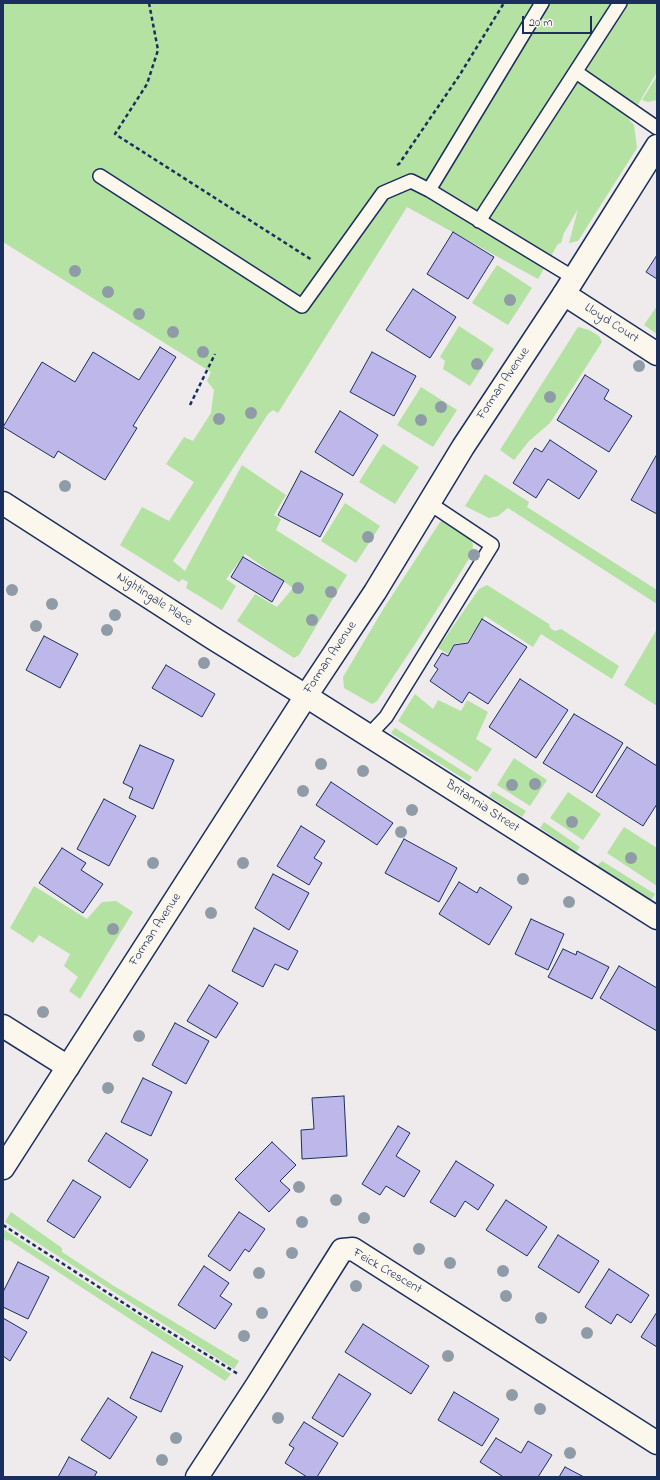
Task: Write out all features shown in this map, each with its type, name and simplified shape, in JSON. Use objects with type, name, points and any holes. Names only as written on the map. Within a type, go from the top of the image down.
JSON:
[{"type":"street","name":"Forman Avenue","points":[[3,1168],[306,696],[375,592],[428,503],[488,408],[569,286],[657,146]]},
{"type":"street","name":"Lloyd Court","points":[[569,286],[657,354]]},
{"type":"street","name":"Nightingale Place","points":[[3,504],[306,696]]},
{"type":"street","name":"Britannia Street","points":[[306,696],[657,918]]},
{"type":"street","points":[[3,1026],[68,1067]]},
{"type":"street","name":"Feick Crescent","points":[[197,1477],[342,1250],[353,1249],[657,1443]]},
{"type":"lane","points":[[429,190],[542,3]]},
{"type":"lane","points":[[479,220],[620,3]]},
{"type":"lane","points":[[576,72],[657,128]]},
{"type":"lane","points":[[100,176],[302,306],[384,193],[411,181],[479,220],[569,286]]},
{"type":"lane","points":[[369,735],[386,717],[492,545],[428,503]]},
{"type":"path","points":[[149,3],[158,50],[147,84],[115,134],[316,262]]},
{"type":"path","points":[[394,167],[399,164],[459,76],[504,3]]},
{"type":"path","points":[[190,405],[215,354]]},
{"type":"path","points":[[3,1225],[142,1315],[257,1385]]},
{"type":"green space","points":[[3,3],[657,3],[657,72],[629,120],[634,125],[637,148],[578,241],[569,243],[578,209],[564,233],[561,243],[558,244],[538,279],[407,207],[278,413],[273,410],[268,414],[173,561],[185,571],[242,465],[286,495],[274,515],[281,519],[276,530],[347,575],[299,655],[294,658],[237,621],[255,594],[277,607],[293,588],[245,554],[226,579],[236,586],[222,610],[186,588],[188,582],[182,579],[179,582],[120,545],[142,507],[169,521],[194,482],[166,464],[184,437],[193,441],[211,413],[214,390],[207,381],[211,372],[3,242]]},
{"type":"green space","points":[[657,76],[657,100],[648,102],[642,100]]},
{"type":"green space","points":[[497,265],[532,288],[508,325],[472,303]]},
{"type":"green space","points":[[657,306],[657,334],[644,325]]},
{"type":"green space","points":[[459,326],[494,349],[470,386],[443,369],[445,361],[440,357]]},
{"type":"green space","points":[[578,327],[589,330],[599,336],[602,342],[550,423],[529,441],[514,460],[500,450]]},
{"type":"green space","points":[[421,387],[457,410],[433,447],[397,425]]},
{"type":"green space","points":[[383,444],[419,467],[395,504],[359,482]]},
{"type":"green space","points":[[485,474],[529,502],[527,507],[657,590],[657,604],[508,508],[498,516],[489,518],[465,506]]},
{"type":"green space","points":[[345,503],[380,526],[356,563],[321,541]]},
{"type":"green space","points":[[444,520],[470,536],[473,545],[472,554],[377,701],[372,704],[344,688],[343,677],[384,608],[440,522]]},
{"type":"green space","points":[[487,585],[549,624],[550,628],[555,631],[561,629],[619,666],[612,679],[541,634],[533,647],[485,616],[467,642],[454,644],[448,654],[438,648],[479,589]]},
{"type":"green space","points":[[657,629],[657,706],[624,685]]},
{"type":"green space","points":[[415,694],[433,709],[438,700],[461,711],[467,700],[488,712],[476,739],[492,749],[477,772],[398,721]]},
{"type":"green space","points":[[395,728],[472,777],[469,782],[391,733]]},
{"type":"green space","points":[[514,758],[547,780],[530,806],[497,785]]},
{"type":"green space","points":[[493,791],[526,811],[522,817],[489,796]]},
{"type":"green space","points":[[568,792],[601,814],[583,840],[550,818]]},
{"type":"green space","points":[[544,822],[580,847],[576,852],[540,828]]},
{"type":"green space","points":[[624,827],[657,848],[657,886],[607,853]]},
{"type":"green space","points":[[602,861],[655,894],[651,900],[597,866]]},
{"type":"green space","points":[[34,886],[87,919],[102,902],[116,901],[133,912],[80,999],[69,991],[78,977],[64,966],[70,954],[39,935],[33,943],[10,928]]},
{"type":"green space","points":[[11,1212],[62,1248],[62,1252],[114,1286],[239,1361],[234,1369],[5,1222]]},
{"type":"green space","points":[[3,1229],[231,1374],[225,1381],[9,1240],[7,1241],[3,1238]]},
{"type":"building","points":[[453,232],[494,257],[468,299],[427,274]]},
{"type":"building","points":[[657,255],[657,279],[646,272]]},
{"type":"building","points":[[413,289],[456,317],[430,358],[386,330]]},
{"type":"building","points":[[160,347],[176,357],[133,426],[137,428],[105,480],[58,451],[54,458],[3,427],[42,362],[75,382],[93,352],[139,380]]},
{"type":"building","points":[[372,352],[416,376],[394,416],[350,392]]},
{"type":"building","points":[[585,375],[609,390],[604,399],[632,416],[609,452],[557,420]]},
{"type":"building","points":[[340,411],[378,435],[353,476],[315,452]]},
{"type":"building","points":[[550,440],[597,471],[579,499],[548,479],[536,498],[513,483],[535,448],[542,452]]},
{"type":"building","points":[[657,454],[657,514],[631,500]]},
{"type":"building","points":[[301,471],[343,494],[320,537],[278,515]]},
{"type":"building","points":[[243,557],[284,581],[272,602],[231,577]]},
{"type":"building","points":[[482,619],[527,647],[488,704],[469,692],[462,703],[430,681],[438,669],[434,666],[442,653],[448,656],[454,645],[468,643]]},
{"type":"building","points":[[44,636],[78,654],[60,688],[26,670]]},
{"type":"building","points":[[166,665],[215,694],[202,717],[152,688]]},
{"type":"building","points":[[520,679],[568,710],[536,758],[489,727]]},
{"type":"building","points":[[574,714],[623,743],[592,793],[543,763]]},
{"type":"building","points":[[140,745],[174,760],[153,809],[129,798],[133,788],[123,783]]},
{"type":"building","points":[[627,747],[657,766],[657,804],[643,826],[596,796]]},
{"type":"building","points":[[331,782],[393,823],[377,845],[316,805]]},
{"type":"building","points":[[104,799],[136,816],[109,866],[77,849]]},
{"type":"building","points":[[301,826],[325,841],[314,858],[322,863],[309,885],[277,866]]},
{"type":"building","points":[[404,839],[457,868],[439,902],[385,873]]},
{"type":"building","points":[[62,848],[86,863],[81,870],[103,884],[83,913],[39,883]]},
{"type":"building","points":[[273,874],[309,893],[289,930],[255,908]]},
{"type":"building","points":[[459,882],[477,893],[480,887],[512,907],[489,945],[439,914]]},
{"type":"building","points":[[531,919],[564,934],[548,970],[515,954]]},
{"type":"building","points":[[254,928],[298,951],[288,970],[275,964],[263,987],[232,971]]},
{"type":"building","points":[[563,949],[576,955],[577,951],[609,967],[592,999],[548,977]]},
{"type":"building","points":[[619,966],[657,988],[657,1031],[600,998]]},
{"type":"building","points":[[209,985],[238,1003],[216,1038],[187,1021]]},
{"type":"building","points":[[175,1023],[209,1041],[186,1084],[152,1065]]},
{"type":"building","points":[[143,1078],[172,1092],[151,1136],[121,1122]]},
{"type":"building","points":[[344,1096],[347,1156],[302,1159],[301,1130],[314,1129],[312,1098]]},
{"type":"building","points":[[398,1126],[410,1133],[396,1156],[420,1171],[404,1197],[386,1186],[380,1195],[362,1184]]},
{"type":"building","points":[[106,1133],[148,1160],[130,1188],[88,1161]]},
{"type":"building","points":[[272,1142],[296,1165],[280,1181],[290,1190],[269,1212],[235,1179]]},
{"type":"building","points":[[456,1161],[494,1185],[478,1210],[465,1201],[455,1217],[430,1202]]},
{"type":"building","points":[[73,1180],[101,1197],[74,1238],[47,1221]]},
{"type":"building","points":[[506,1200],[547,1227],[527,1256],[486,1230]]},
{"type":"building","points":[[239,1212],[265,1229],[249,1252],[245,1249],[230,1271],[208,1256]]},
{"type":"building","points":[[558,1235],[599,1261],[579,1293],[538,1267]]},
{"type":"building","points":[[18,1262],[49,1277],[28,1319],[3,1307],[3,1292]]},
{"type":"building","points":[[204,1266],[229,1283],[220,1296],[232,1304],[215,1329],[178,1305]]},
{"type":"building","points":[[609,1269],[649,1295],[631,1323],[617,1314],[611,1324],[585,1307]]},
{"type":"building","points":[[657,1312],[657,1347],[641,1337]]},
{"type":"building","points":[[3,1318],[27,1332],[10,1361],[3,1356]]},
{"type":"building","points":[[363,1324],[429,1366],[411,1394],[345,1352]]},
{"type":"building","points":[[152,1352],[183,1366],[161,1412],[130,1398]]},
{"type":"building","points":[[339,1374],[371,1394],[343,1437],[312,1418]]},
{"type":"building","points":[[454,1392],[499,1419],[482,1446],[438,1420]]},
{"type":"building","points":[[108,1398],[137,1417],[110,1459],[81,1440]]},
{"type":"building","points":[[304,1422],[338,1443],[317,1477],[307,1477],[285,1463],[294,1448],[289,1445]]},
{"type":"building","points":[[496,1438],[521,1453],[528,1441],[552,1455],[538,1477],[502,1477],[480,1462]]},
{"type":"building","points":[[69,1457],[97,1472],[94,1477],[58,1477]]},
{"type":"building","points":[[565,1467],[584,1477],[559,1477]]}]
